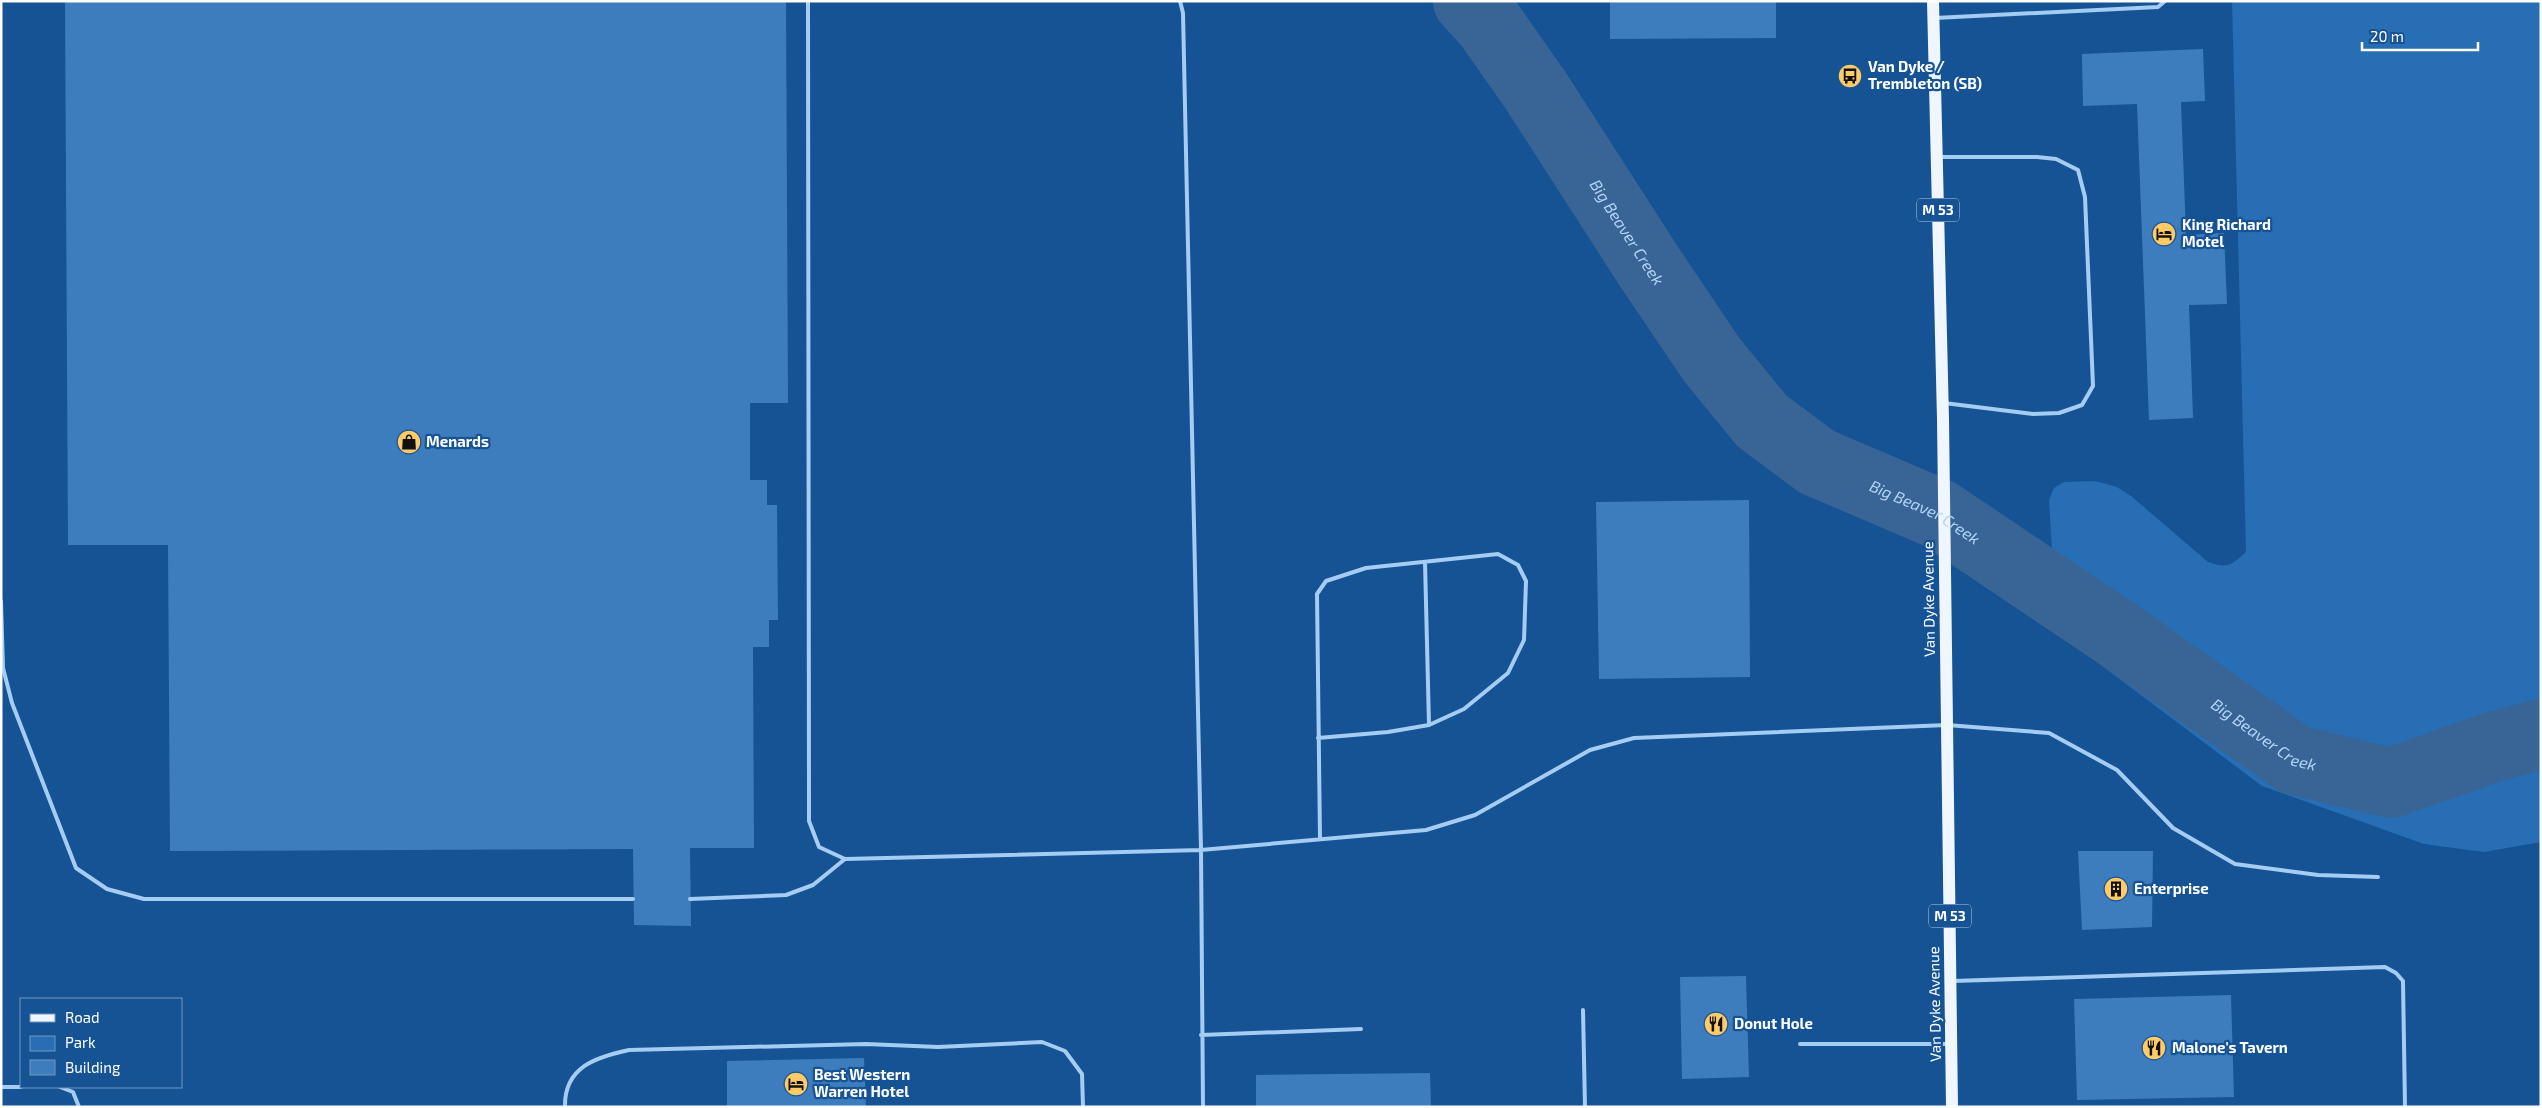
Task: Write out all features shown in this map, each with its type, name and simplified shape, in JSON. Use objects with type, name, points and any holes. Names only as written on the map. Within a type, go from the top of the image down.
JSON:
[{"type":"main road","name":"Van Dyke Avenue","points":[[1933,1],[1943,419],[1952,1107]]},
{"type":"lane","points":[[808,1],[809,821],[819,847],[845,858],[1201,850],[1426,830],[1475,816],[1590,750],[1634,738],[1947,725],[2049,733],[2117,770],[2173,828],[2235,864],[2318,875],[2378,877]]},
{"type":"lane","points":[[1180,1],[1183,13],[1201,850],[1203,1107]]},
{"type":"lane","points":[[1933,18],[2158,7],[2164,1]]},
{"type":"lane","points":[[1936,158],[2056,159],[2078,170],[2085,197],[2093,386],[2082,405],[2059,414],[2033,414],[1942,402]]},
{"type":"lane","points":[[1318,738],[1388,732],[1429,725],[1464,709],[1508,673],[1524,640],[1526,581],[1518,565],[1498,554],[1366,568],[1326,581],[1317,594],[1318,738],[1320,839]]},
{"type":"lane","points":[[1425,562],[1429,725]]},
{"type":"lane","points":[[1,601],[3,668],[12,703],[76,868],[107,889],[144,899],[633,899]]},
{"type":"lane","points":[[690,899],[786,895],[813,885],[845,858]]},
{"type":"lane","points":[[1951,981],[2385,967],[2396,973],[2403,981],[2405,1107]]},
{"type":"lane","points":[[1583,1010],[1585,1107]]},
{"type":"lane","points":[[1201,1035],[1361,1029]]},
{"type":"lane","points":[[565,1107],[564,1095],[576,1072],[599,1057],[629,1050],[866,1044],[938,1047],[1042,1042],[1065,1052],[1082,1074],[1083,1107]]},
{"type":"lane","points":[[1800,1044],[1952,1044]]},
{"type":"lane","points":[[1,1087],[20,1087]]},
{"type":"lane","points":[[63,1088],[73,1092],[80,1107]]},
{"type":"green space","points":[[2232,1],[2541,1],[2541,842],[2484,852],[2424,844],[2262,786],[2057,632],[2049,500],[2054,488],[2064,482],[2095,481],[2117,487],[2131,496],[2208,562],[2220,565],[2233,563],[2246,552]]},
{"type":"building","name":"Menards","points":[[65,1],[786,1],[788,403],[750,403],[750,480],[767,480],[767,505],[777,505],[778,620],[769,620],[769,647],[753,647],[754,848],[690,848],[691,926],[634,925],[633,849],[170,851],[168,545],[68,545]]},
{"type":"building","points":[[1610,1],[1776,1],[1776,38],[1610,39]]},
{"type":"building","name":"King Richard Motel","points":[[2203,49],[2205,101],[2181,102],[2186,235],[2224,233],[2227,304],[2189,305],[2193,418],[2149,420],[2137,104],[2083,106],[2082,54]]},
{"type":"building","points":[[1749,500],[1750,677],[1599,679],[1596,502]]},
{"type":"building","name":"Enterprise","points":[[2078,851],[2153,851],[2152,927],[2082,930]]},
{"type":"building","points":[[1746,976],[1749,1077],[1682,1079],[1680,977]]},
{"type":"building","name":"Malone's Tavern","points":[[2231,995],[2234,1097],[2077,1100],[2074,999]]},
{"type":"building","name":"Best Western Warren Hotel","points":[[864,1058],[866,1107],[727,1107],[727,1061]]},
{"type":"building","points":[[1430,1073],[1431,1107],[1256,1107],[1256,1075]]},
{"type":"waterway","name":"Big Beaver Creek","points":[[1468,1],[1489,24],[1536,91],[1648,265],[1712,360],[1762,421],[1817,462],[1939,514],[2116,633],[2295,760],[2391,783],[2493,747],[2541,734]]},
{"type":"place","name":"Van Dyke / Trembleton (SB)","points":[[1850,76]]},
{"type":"place","name":"King Richard Motel","points":[[2164,234]]},
{"type":"place","name":"Menards","points":[[409,442]]},
{"type":"place","name":"Enterprise","points":[[2116,889]]},
{"type":"place","name":"Donut Hole","points":[[1716,1024]]},
{"type":"place","name":"Malone's Tavern","points":[[2154,1048]]},
{"type":"place","name":"Best Western Warren Hotel","points":[[796,1084]]}]
